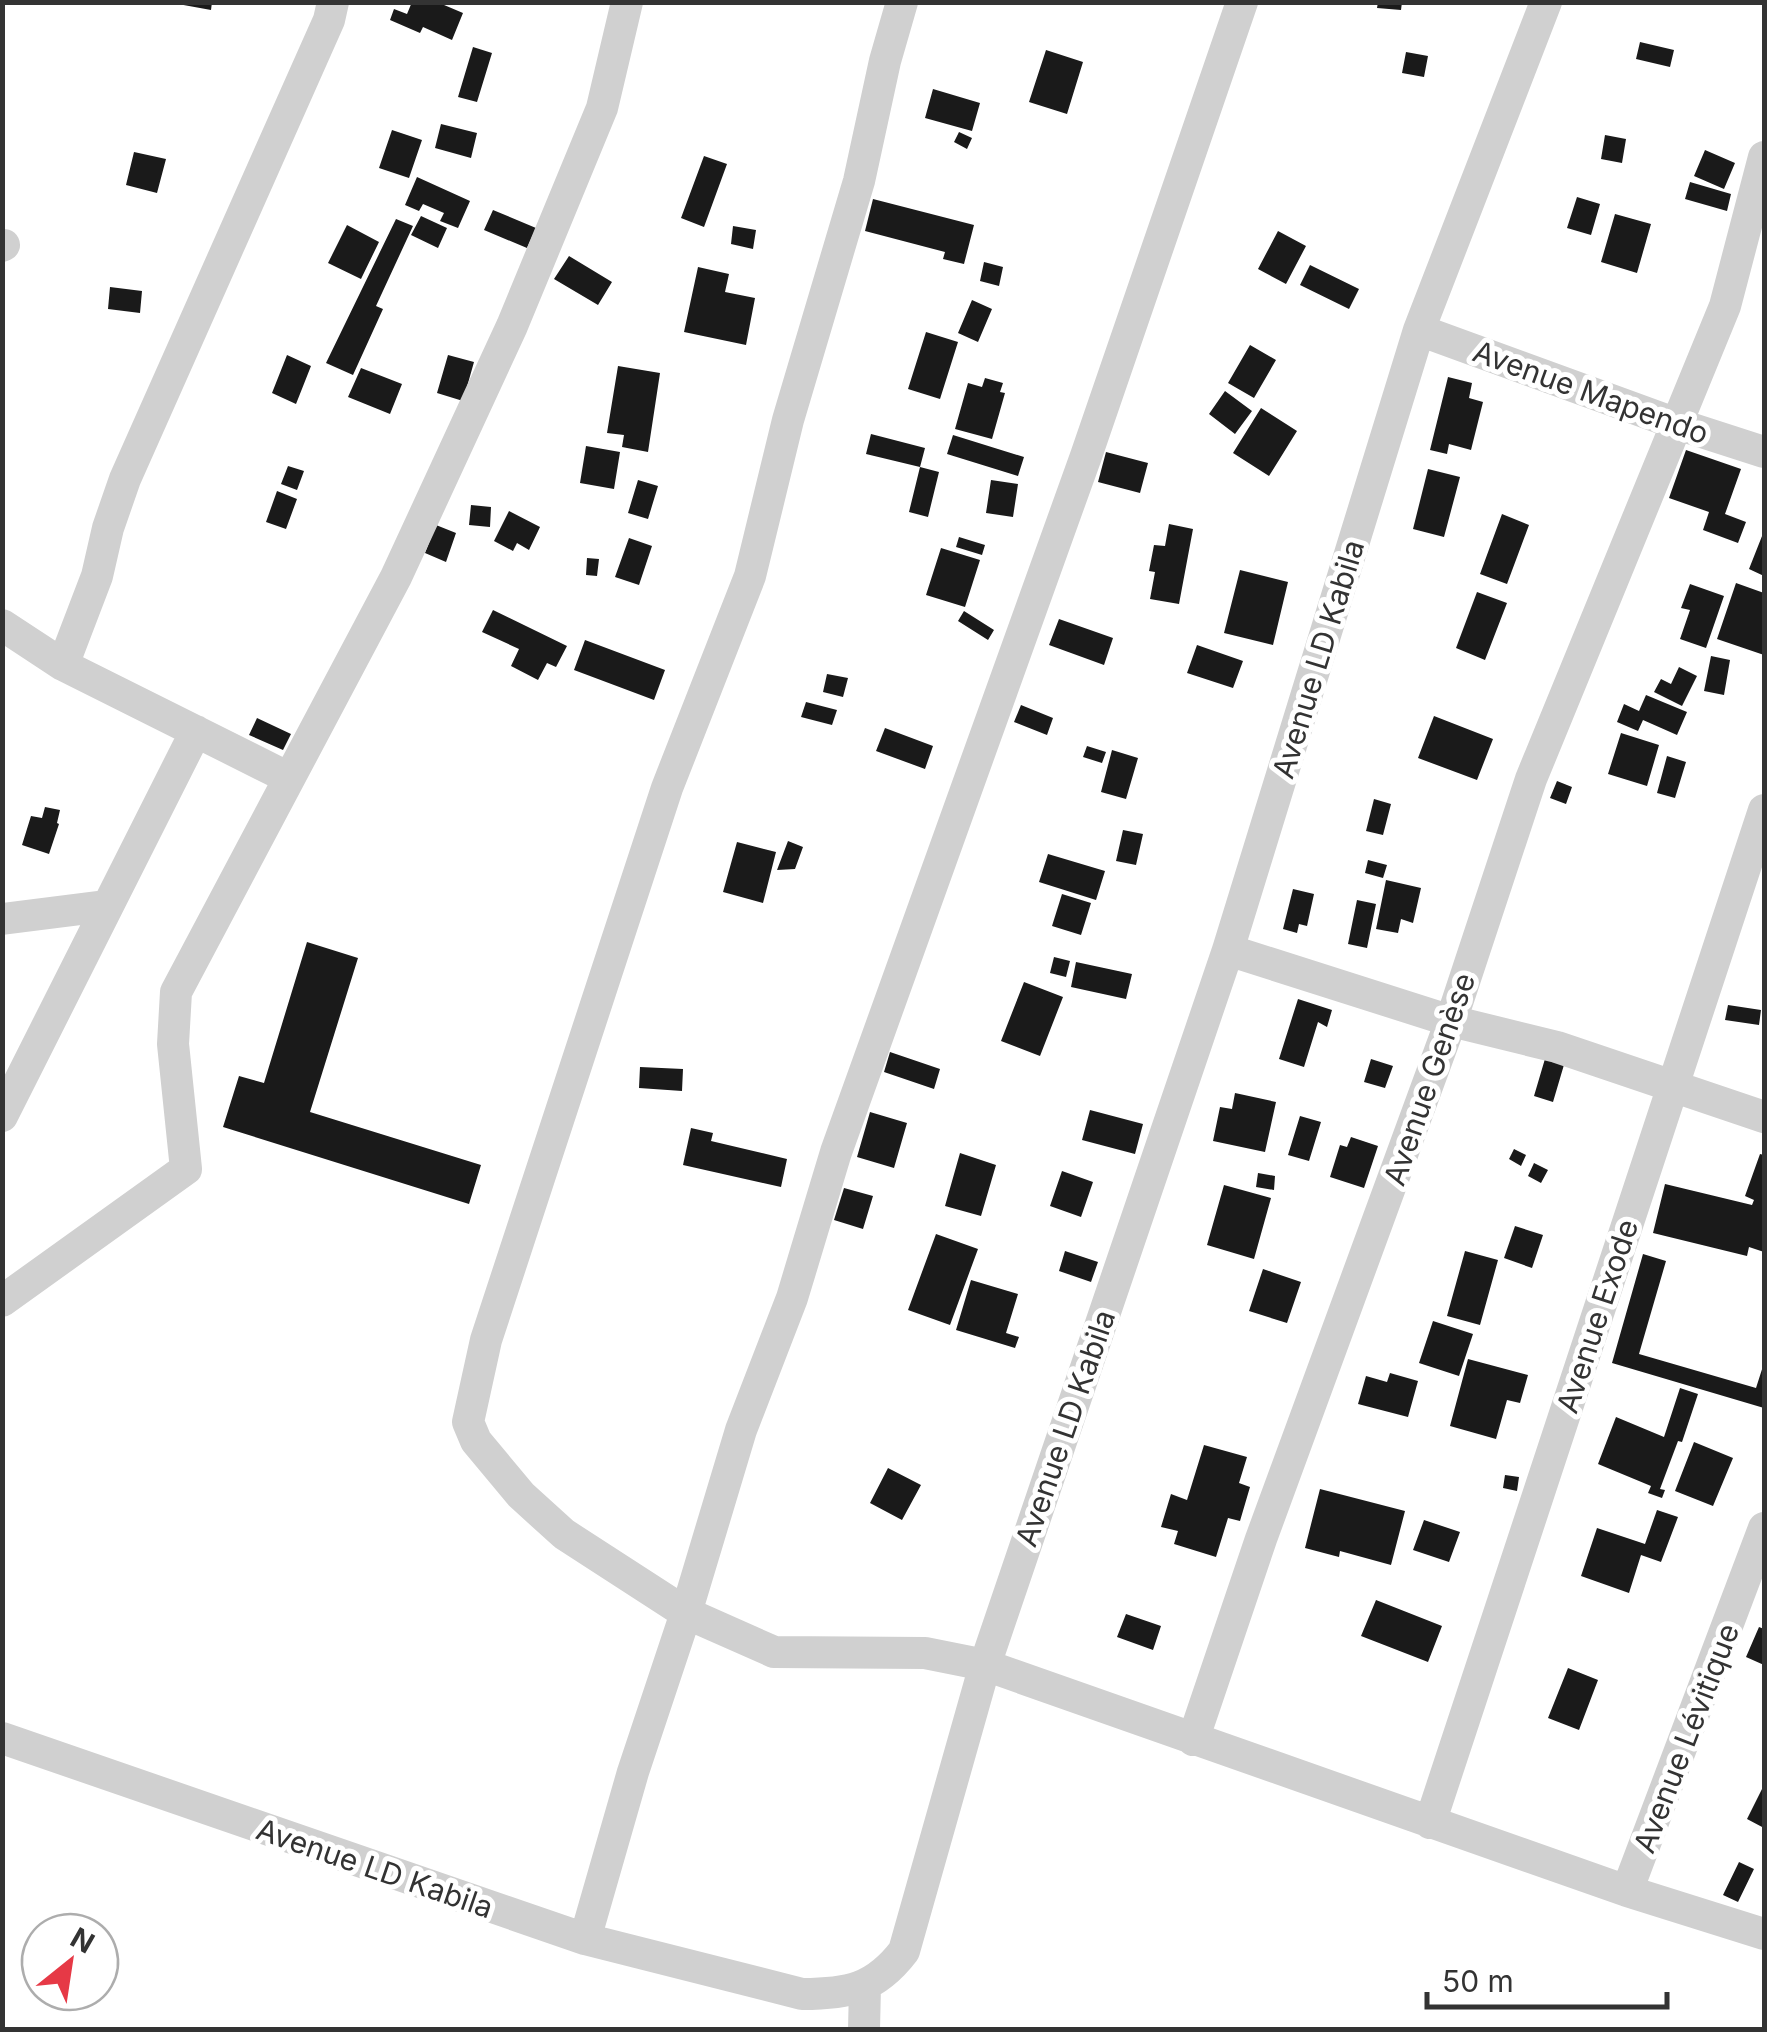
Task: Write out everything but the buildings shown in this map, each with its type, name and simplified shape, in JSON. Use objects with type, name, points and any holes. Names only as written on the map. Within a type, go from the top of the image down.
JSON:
[{"type":"street","points":[[63,665],[97,576],[125,480],[201,301],[329,20],[333,2]]},
{"type":"street","points":[[2,1301],[186,1169],[173,1044],[176,992],[396,577],[551,236],[602,108],[627,2]]},
{"type":"street","points":[[902,2],[859,181],[788,420],[750,576],[667,788],[486,1340],[468,1422],[476,1441],[521,1495],[564,1534],[686,1613],[774,1652],[925,1653],[985,1665],[1627,1891],[1764,1934]]},
{"type":"street","points":[[585,1939],[633,1772],[741,1430],[792,1298],[836,1152],[1086,456],[1242,2]]},
{"type":"street","name":"Avenue LD Kabila","points":[[2,1738],[585,1939],[802,1994],[836,1994],[865,1986],[888,1972],[904,1951],[985,1665],[1228,950],[1419,330],[1546,2]]},
{"type":"street","name":"Avenue Genèse","points":[[1193,1740],[1451,1021],[1531,779],[1725,306],[1764,157]]},
{"type":"street","name":"Avenue Mapendo","points":[[1419,330],[1764,452]]},
{"type":"street","points":[[2,625],[63,665],[289,778]]},
{"type":"street","points":[[2,1116],[196,731]]},
{"type":"street","name":"Avenue Exode","points":[[1430,1822],[1764,810]]},
{"type":"street","points":[[2,919],[105,906]]},
{"type":"street","points":[[1228,950],[1451,1021],[1558,1046],[1764,1117]]},
{"type":"street","name":"Avenue Lévitique","points":[[1627,1891],[1764,1528]]},
{"type":"street","points":[[864,2030],[865,1986]]}]
